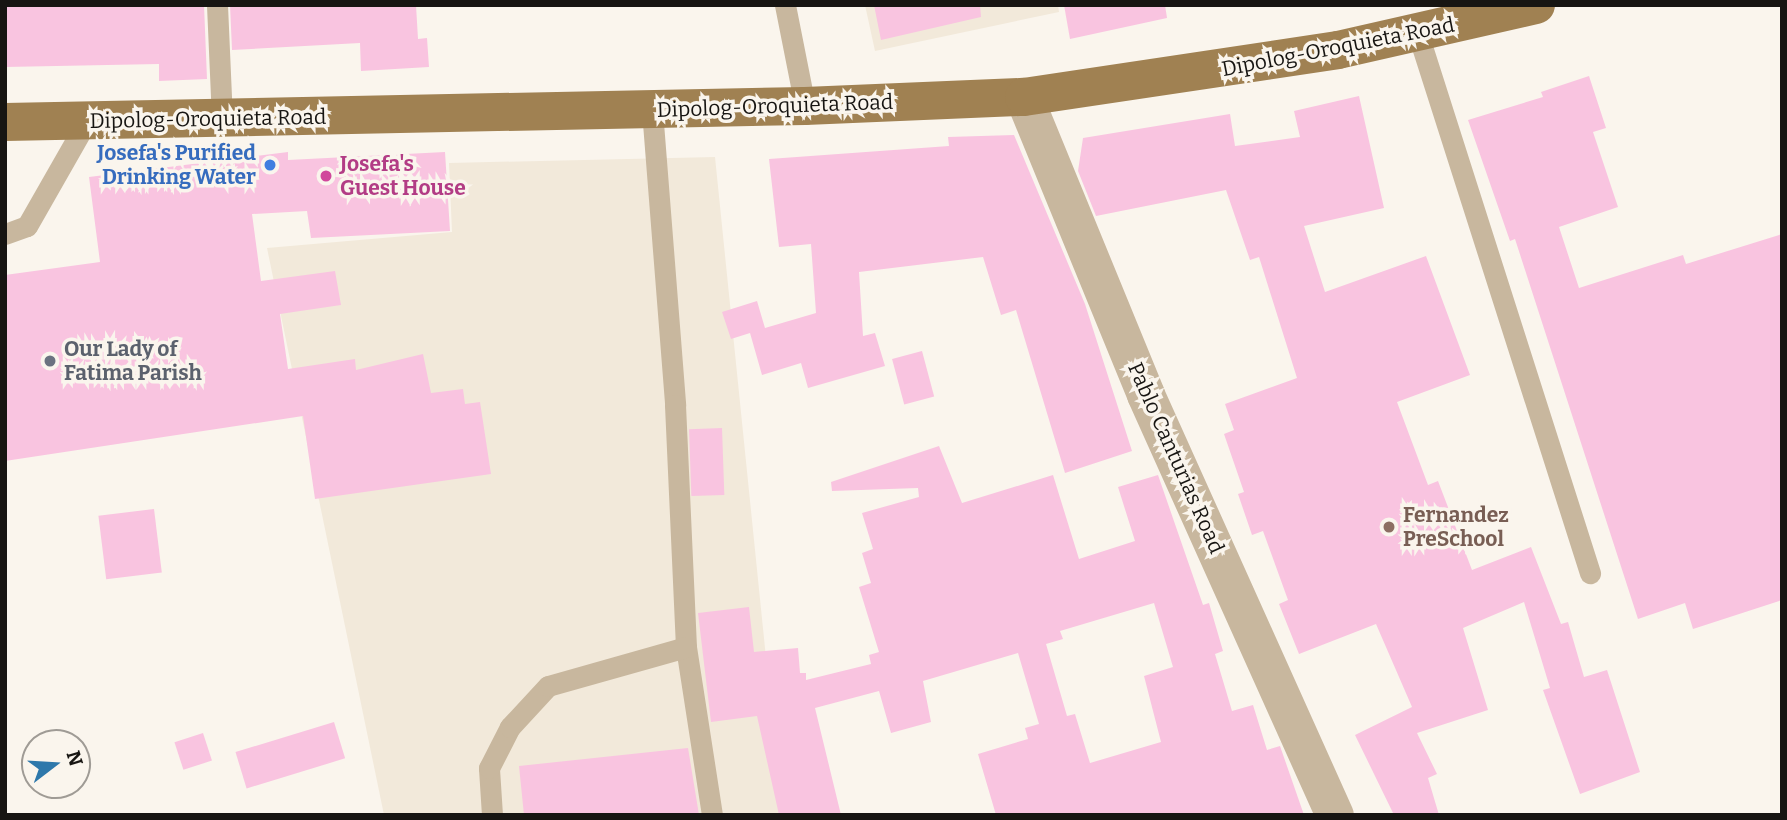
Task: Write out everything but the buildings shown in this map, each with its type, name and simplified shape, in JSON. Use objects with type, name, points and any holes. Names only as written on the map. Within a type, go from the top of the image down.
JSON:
[{"type":"main road","name":"Dipolog-Oroquieta Road","points":[[5,122],[804,107],[1024,97],[1255,64],[1425,24],[1536,5]]},
{"type":"street","name":"Pablo Canturias Road","points":[[1024,97],[1146,396],[1335,815]]},
{"type":"lane","points":[[217,5],[222,120]]},
{"type":"lane","points":[[785,5],[804,107]]},
{"type":"lane","points":[[1425,24],[1590,573]]},
{"type":"lane","points":[[652,110],[675,405],[686,647],[712,815]]},
{"type":"lane","points":[[5,234],[27,226],[87,121]]},
{"type":"lane","points":[[492,815],[489,768],[510,727],[548,686],[686,647]]},
{"type":"shaded area","points":[[865,5],[1058,5],[1059,12],[875,51]]},
{"type":"shaded area","points":[[715,157],[782,815],[384,815],[267,248],[452,232],[449,163]]},
{"type":"place","name":"Josefa's Purified Drinking Water","points":[[270,165]]},
{"type":"place","name":"Josefa's Guest House","points":[[326,176]]},
{"type":"place","name":"Our Lady of Fatima Parish","points":[[50,361]]},
{"type":"place","name":"Fernandez PreSchool","points":[[1389,527]]}]
